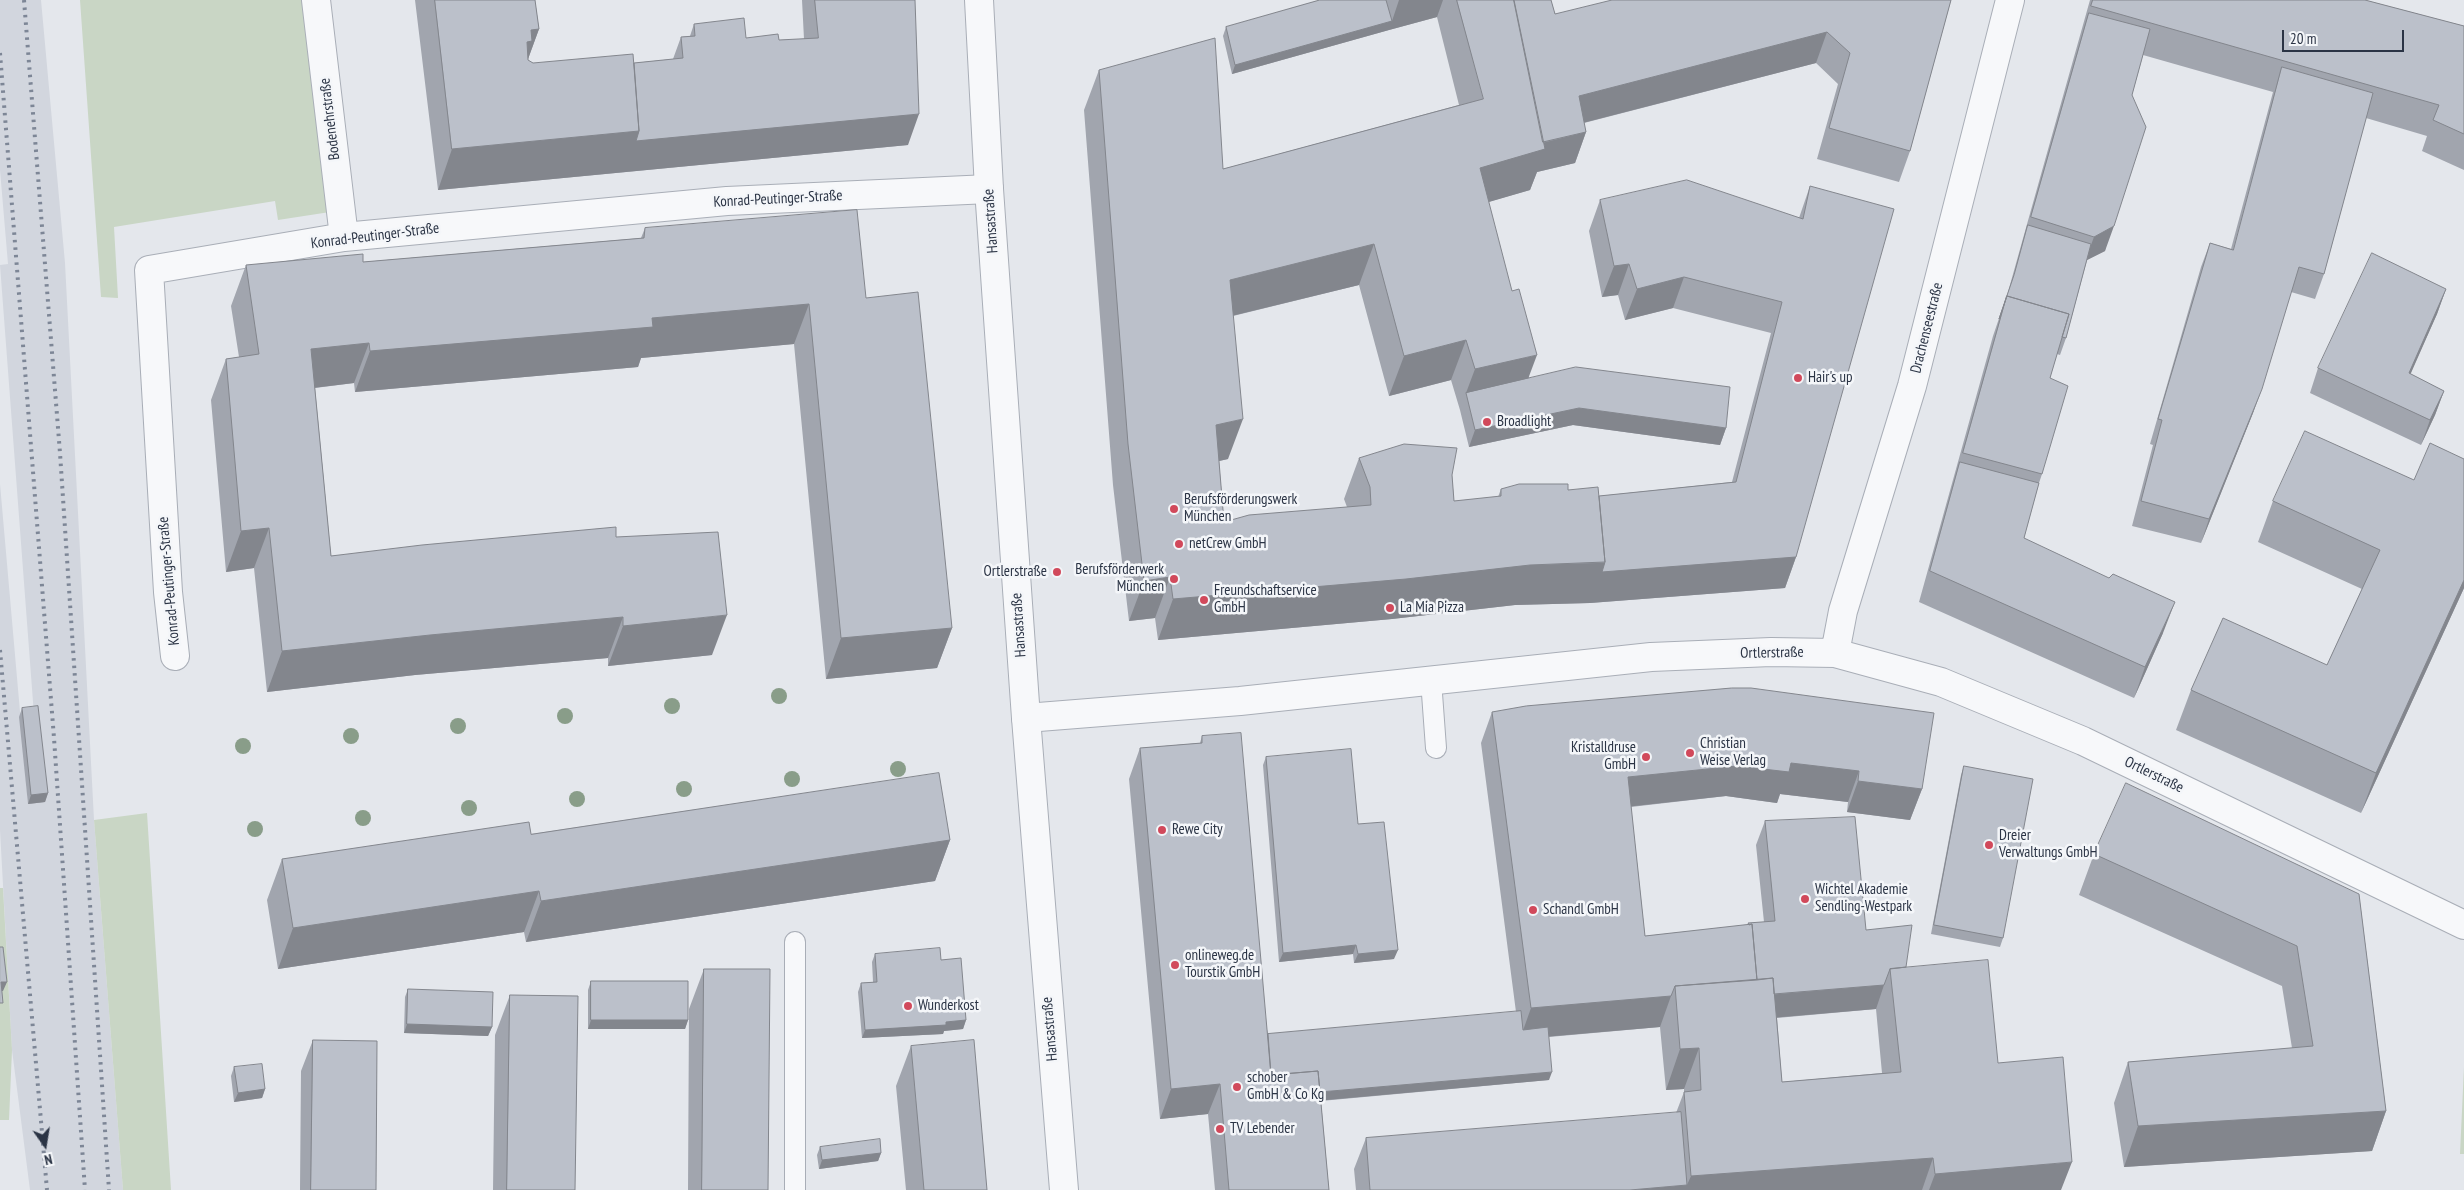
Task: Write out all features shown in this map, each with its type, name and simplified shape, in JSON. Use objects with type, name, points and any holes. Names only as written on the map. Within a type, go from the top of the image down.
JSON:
[{"type":"street","name":"Bodenehrstraße","points":[[316,0],[344,237]]},
{"type":"street","name":"Hansastraße","points":[[979,0],[989,189],[1026,718],[1064,1190]]},
{"type":"street","name":"Drachenseestraße","points":[[1835,653],[1843,610],[1912,386],[2010,0]]},
{"type":"street","name":"Konrad-Peutinger-Straße","points":[[175,656],[168,592],[149,270],[344,237],[727,201],[989,189]]},
{"type":"street","name":"Ortlerstraße","points":[[1026,718],[1240,701],[1651,657],[1771,652],[1835,653],[1941,682],[2083,741],[2464,925]]},
{"type":"lane","points":[[1431,680],[1436,748]]},
{"type":"lane","points":[[795,942],[795,1190]]},
{"type":"shaded area","points":[[0,0],[41,0],[65,263],[94,820],[123,1190],[30,1190],[12,1050],[0,830],[0,484],[28,803],[34,715],[0,265],[8,264],[0,170]]},
{"type":"green space","points":[[80,0],[307,0],[330,212],[278,220],[275,201],[114,227],[118,298],[101,297]]},
{"type":"green space","points":[[147,813],[171,1190],[123,1190],[94,820]]},
{"type":"green space","points":[[0,888],[3,888],[12,1050],[9,1120],[0,1120]]},
{"type":"green space","points":[[2464,1067],[2464,1154],[2460,1154]]},
{"type":"building","points":[[435,0],[535,0],[539,29],[531,30],[532,41],[527,42],[528,60],[533,63],[633,54],[639,131],[452,149]]},
{"type":"building","points":[[815,0],[915,0],[919,114],[636,141],[639,131],[634,63],[683,58],[681,37],[695,36],[694,24],[744,18],[746,38],[778,34],[779,40],[818,38]]},
{"type":"building","points":[[1320,0],[1386,0],[1392,21],[1235,65],[1226,27]]},
{"type":"building","points":[[1457,0],[1514,0],[1545,149],[1480,168],[1512,291],[1519,289],[1537,355],[1475,369],[1466,340],[1404,356],[1374,244],[1230,280],[1243,419],[1216,425],[1224,522],[1249,515],[1371,505],[1370,487],[1359,458],[1404,444],[1457,448],[1452,475],[1454,501],[1501,496],[1501,489],[1519,484],[1568,484],[1568,490],[1598,487],[1605,562],[1530,565],[1406,579],[1173,599],[1170,577],[1144,581],[1128,444],[1099,70],[1215,38],[1223,169],[1483,99]]},
{"type":"building","points":[[1514,0],[1551,0],[1555,14],[1612,0],[1951,0],[1910,151],[1829,128],[1850,53],[1827,32],[1579,96],[1586,132],[1543,142]]},
{"type":"building","points":[[2093,0],[2365,0],[2464,26],[2464,134],[2433,120],[2439,105],[2091,6]]},
{"type":"building","points":[[2089,13],[2150,29],[2132,95],[2146,127],[2114,226],[2094,237],[2031,217]]},
{"type":"building","points":[[2282,67],[2373,93],[2324,274],[2299,267],[2262,389],[2209,519],[2141,501],[2162,420],[2158,419],[2210,243],[2233,250]]},
{"type":"building","points":[[1687,180],[1803,219],[1810,186],[1894,209],[1796,557],[1602,572],[1605,562],[1599,496],[1736,482],[1782,302],[1684,277],[1637,289],[1629,264],[1614,266],[1600,200]]},
{"type":"building","points":[[857,210],[866,298],[918,292],[952,628],[841,638],[809,304],[652,318],[653,327],[370,351],[369,343],[311,349],[331,556],[422,545],[616,527],[616,537],[718,532],[727,615],[623,626],[623,617],[282,651],[269,528],[241,531],[226,359],[259,354],[246,265],[363,254],[363,262],[644,238],[645,228]]},
{"type":"building","points":[[2028,225],[2091,244],[2066,338],[2062,337],[2069,314],[2007,296],[1999,319]]},
{"type":"building","points":[[2372,253],[2446,289],[2409,373],[2444,391],[2430,420],[2318,368]]},
{"type":"building","points":[[2007,296],[2069,314],[2050,378],[2068,386],[2042,474],[1963,453]]},
{"type":"building","points":[[1576,367],[1730,387],[1726,428],[1579,408],[1475,430],[1466,393]]},
{"type":"building","points":[[2305,431],[2414,480],[2430,443],[2464,459],[2464,580],[2376,773],[2191,690],[2223,618],[2327,665],[2380,550],[2273,501]]},
{"type":"building","points":[[1960,462],[2039,483],[2024,538],[2109,578],[2113,574],[2175,602],[2145,667],[1930,571]]},
{"type":"building","points":[[1732,688],[1751,688],[1934,713],[1922,789],[1858,781],[1859,771],[1791,763],[1789,772],[1737,766],[1628,777],[1645,936],[1752,924],[1757,980],[1675,986],[1671,996],[1531,1008],[1492,712],[1526,706]]},
{"type":"building","points":[[38,706],[48,793],[31,795],[22,708]]},
{"type":"building","points":[[1241,733],[1271,1075],[1318,1071],[1329,1190],[1229,1190],[1220,1084],[1171,1089],[1140,748],[1202,743],[1202,736]]},
{"type":"building","points":[[1351,749],[1358,824],[1384,822],[1398,950],[1358,954],[1356,945],[1283,953],[1266,757]]},
{"type":"building","points":[[1964,766],[2033,779],[2003,938],[1934,925]]},
{"type":"building","points":[[939,773],[950,840],[541,901],[539,891],[293,928],[282,859],[529,822],[531,834]]},
{"type":"building","points":[[2126,783],[2359,894],[2386,1111],[2138,1126],[2128,1062],[2313,1046],[2297,946],[2094,854]]},
{"type":"building","points":[[1855,817],[1866,930],[1912,925],[1906,967],[1890,969],[1884,985],[1774,994],[1773,978],[1757,980],[1752,924],[1749,925],[1748,923],[1775,921],[1765,821]]},
{"type":"building","points":[[0,947],[3,947],[7,982],[1,982],[3,1003],[0,1003]]},
{"type":"building","points":[[940,948],[941,960],[961,958],[966,1020],[946,1022],[946,1025],[865,1030],[861,983],[877,982],[875,954]]},
{"type":"building","points":[[1988,960],[1998,1063],[2063,1057],[2072,1162],[1935,1174],[1933,1158],[1691,1176],[1684,1092],[1701,1090],[1699,1048],[1680,1049],[1675,986],[1773,978],[1782,1082],[1901,1072],[1890,969]]},
{"type":"building","points":[[704,969],[770,969],[768,1190],[702,1190]]},
{"type":"building","points":[[591,981],[688,981],[688,1020],[591,1020]]},
{"type":"building","points":[[408,989],[493,992],[492,1027],[407,1024]]},
{"type":"building","points":[[510,995],[578,996],[575,1190],[507,1190]]},
{"type":"building","points":[[1521,1011],[1523,1030],[1548,1027],[1552,1072],[1320,1092],[1318,1071],[1271,1075],[1268,1034]]},
{"type":"building","points":[[313,1040],[377,1041],[376,1190],[311,1190]]},
{"type":"building","points":[[974,1040],[987,1190],[924,1190],[911,1046]]},
{"type":"building","points":[[262,1064],[265,1089],[238,1093],[234,1067]]},
{"type":"building","points":[[1681,1112],[1687,1185],[1630,1190],[1370,1190],[1366,1138]]},
{"type":"building","points":[[880,1139],[881,1153],[822,1160],[820,1147]]},
{"type":"railway","points":[[24,0],[60,453],[109,1190]]},
{"type":"railway","points":[[0,53],[54,738],[85,1190]]},
{"type":"railway","points":[[0,650],[47,1190]]},
{"type":"place","name":"Hair's up","points":[[1798,378]]},
{"type":"place","name":"Broadlight","points":[[1487,422]]},
{"type":"place","name":"Berufsförderungswerk München","points":[[1174,509]]},
{"type":"place","name":"netCrew GmbH","points":[[1179,544]]},
{"type":"place","name":"Ortlerstraße","points":[[1057,572]]},
{"type":"place","name":"Berufsförderwerk München","points":[[1174,579]]},
{"type":"place","name":"Freundschaftservice GmbH","points":[[1204,600]]},
{"type":"place","name":"La Mia Pizza","points":[[1390,608]]},
{"type":"place","name":"Christian Weise Verlag","points":[[1690,753]]},
{"type":"place","name":"Kristalldruse GmbH","points":[[1646,757]]},
{"type":"place","name":"Rewe City","points":[[1162,830]]},
{"type":"place","name":"Dreier Verwaltungs GmbH","points":[[1989,845]]},
{"type":"place","name":"Wichtel Akademie Sendling-Westpark","points":[[1805,899]]},
{"type":"place","name":"Schandl GmbH","points":[[1533,910]]},
{"type":"place","name":"onlineweg.de Tourstik GmbH","points":[[1175,965]]},
{"type":"place","name":"Wunderkost","points":[[908,1006]]},
{"type":"place","name":"schober GmbH & Co Kg","points":[[1237,1087]]},
{"type":"place","name":"TV Lebender","points":[[1220,1129]]}]
